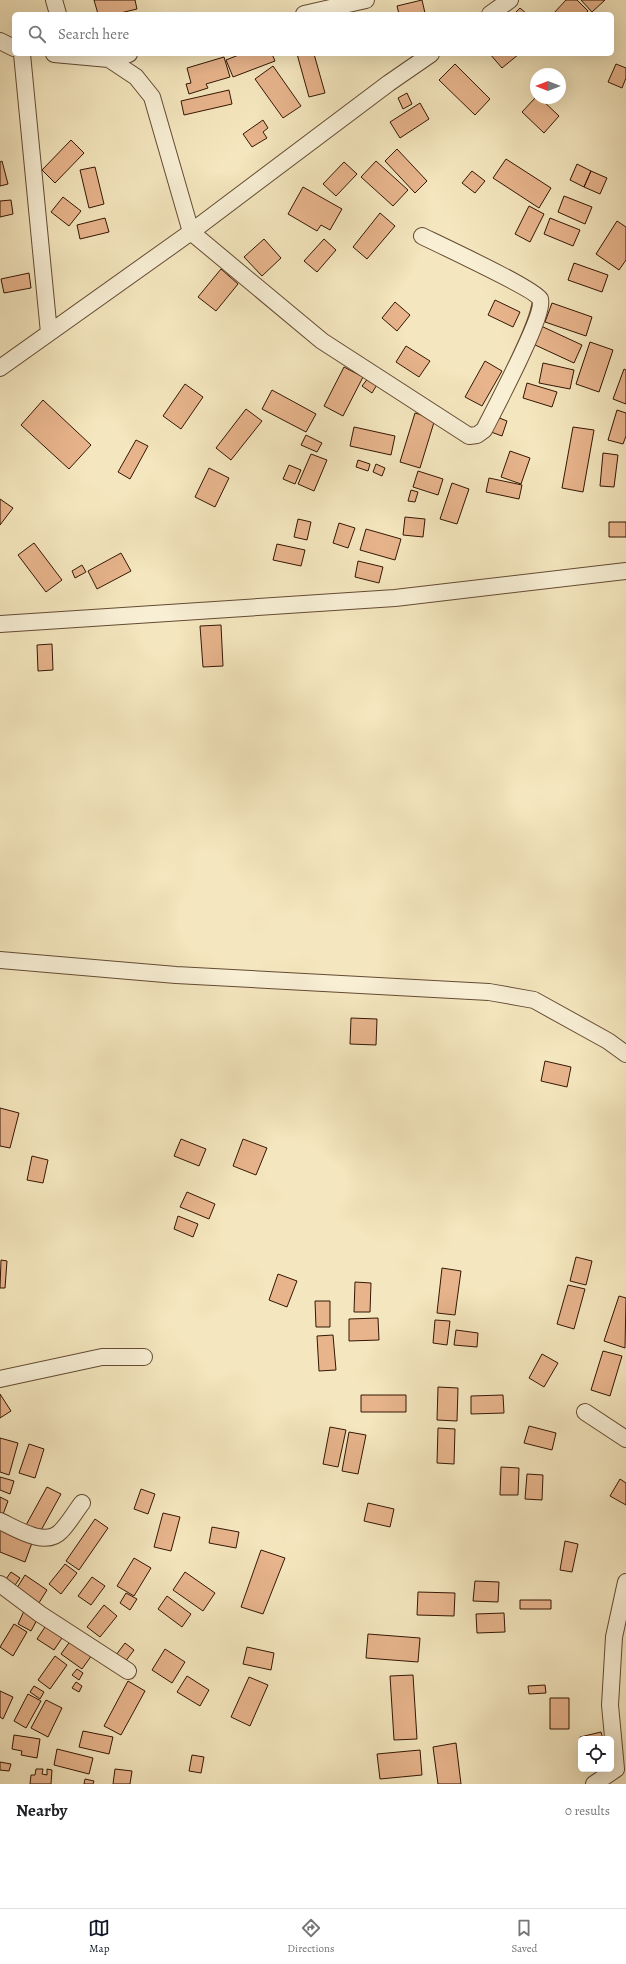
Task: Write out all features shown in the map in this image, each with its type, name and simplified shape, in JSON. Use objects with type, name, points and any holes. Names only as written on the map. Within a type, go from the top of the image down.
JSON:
[{"type":"street","points":[[54,0],[57,12]]},
{"type":"street","points":[[313,12],[366,0]]},
{"type":"street","points":[[493,12],[510,0]]},
{"type":"street","points":[[0,41],[12,47]]},
{"type":"street","points":[[22,56],[49,333]]},
{"type":"street","points":[[86,56],[109,58],[119,56]]},
{"type":"street","points":[[0,368],[191,232],[389,83],[428,56]]},
{"type":"street","points":[[109,58],[136,77],[152,97],[191,232],[322,341],[469,436],[477,435],[484,430],[531,336],[541,305],[540,299],[508,278],[422,236]]},
{"type":"street","points":[[0,624],[395,598],[626,571]]},
{"type":"street","points":[[0,960],[176,975],[489,992],[534,1000],[608,1041],[626,1054]]},
{"type":"street","points":[[0,1379],[102,1357],[144,1357]]},
{"type":"street","points":[[585,1412],[626,1439]]},
{"type":"street","points":[[0,1521],[37,1536],[54,1536],[61,1532],[82,1503]]},
{"type":"street","points":[[594,1784],[616,1769],[610,1704],[614,1637],[626,1582]]},
{"type":"street","points":[[0,1584],[40,1614],[128,1671]]},
{"type":"building","points":[[94,0],[135,0],[137,9],[124,12],[97,12]]},
{"type":"building","points":[[422,0],[425,12],[398,12],[397,6]]},
{"type":"building","points":[[566,0],[577,0],[588,11],[587,12],[555,12]]},
{"type":"building","points":[[581,0],[605,0],[592,12]]},
{"type":"building","points":[[520,8],[525,12],[516,12]]},
{"type":"building","points":[[236,56],[273,56],[275,61],[233,77],[226,60]]},
{"type":"building","points":[[298,56],[315,56],[325,93],[309,97]]},
{"type":"building","points":[[492,56],[517,56],[502,68]]},
{"type":"building","points":[[224,57],[230,77],[206,84],[208,88],[189,94],[186,84],[191,83],[187,68]]},
{"type":"building","points":[[455,64],[490,99],[475,115],[439,80]]},
{"type":"building","points":[[616,64],[626,68],[626,78],[622,88],[608,82]]},
{"type":"building","points":[[273,66],[301,106],[283,118],[255,79]]},
{"type":"building","points":[[229,90],[232,104],[184,115],[181,101]]},
{"type":"building","points":[[407,93],[412,104],[403,109],[398,98]]},
{"type":"building","points":[[420,103],[429,119],[400,138],[390,122]]},
{"type":"building","points":[[530,103],[546,104],[559,116],[544,133],[522,112]]},
{"type":"building","points":[[263,120],[268,128],[263,132],[267,138],[252,147],[243,134]]},
{"type":"building","points":[[71,140],[84,153],[55,183],[42,170]]},
{"type":"building","points":[[397,149],[427,181],[415,193],[385,161]]},
{"type":"building","points":[[506,159],[551,188],[539,208],[493,178]]},
{"type":"building","points":[[2,161],[8,184],[0,186],[0,162]]},
{"type":"building","points":[[376,161],[408,190],[393,206],[361,177]]},
{"type":"building","points":[[344,162],[357,174],[336,196],[323,184]]},
{"type":"building","points":[[577,164],[591,171],[584,187],[570,180]]},
{"type":"building","points":[[95,167],[104,204],[89,208],[80,170]]},
{"type":"building","points":[[472,171],[485,181],[475,193],[462,183]]},
{"type":"building","points":[[591,171],[607,178],[600,194],[584,187]]},
{"type":"building","points":[[303,187],[342,209],[330,230],[321,225],[317,231],[288,214]]},
{"type":"building","points":[[564,196],[592,207],[585,224],[558,212]]},
{"type":"building","points":[[63,197],[81,211],[69,226],[51,212]]},
{"type":"building","points":[[11,200],[13,214],[0,217],[0,201]]},
{"type":"building","points":[[529,206],[544,214],[530,242],[515,234]]},
{"type":"building","points":[[380,213],[395,226],[367,259],[353,247]]},
{"type":"building","points":[[105,218],[109,232],[80,239],[77,225]]},
{"type":"building","points":[[550,218],[580,230],[573,246],[544,234]]},
{"type":"building","points":[[617,221],[626,227],[626,260],[619,270],[596,254]]},
{"type":"building","points":[[264,239],[281,258],[262,276],[244,257]]},
{"type":"building","points":[[324,239],[336,250],[317,272],[304,261]]},
{"type":"building","points":[[574,263],[608,275],[602,292],[568,280]]},
{"type":"building","points":[[221,269],[238,284],[216,311],[198,297]]},
{"type":"building","points":[[29,273],[31,288],[4,293],[1,279]]},
{"type":"building","points":[[495,300],[520,312],[513,327],[488,315]]},
{"type":"building","points":[[395,302],[410,315],[397,331],[382,318]]},
{"type":"building","points":[[552,303],[592,317],[586,336],[545,322]]},
{"type":"building","points":[[541,326],[582,345],[574,363],[533,344]]},
{"type":"building","points":[[590,342],[613,350],[599,392],[576,384]]},
{"type":"building","points":[[406,346],[430,361],[419,377],[396,362]]},
{"type":"building","points":[[485,361],[502,371],[482,406],[465,397]]},
{"type":"building","points":[[543,363],[574,370],[570,389],[539,383]]},
{"type":"building","points":[[344,367],[363,377],[343,416],[324,406]]},
{"type":"building","points":[[624,369],[626,370],[626,404],[613,399]]},
{"type":"building","points":[[369,377],[378,383],[372,393],[362,386]]},
{"type":"building","points":[[527,383],[557,392],[552,407],[523,398]]},
{"type":"building","points":[[185,384],[203,397],[181,429],[163,416]]},
{"type":"building","points":[[272,390],[316,414],[306,432],[262,409]]},
{"type":"building","points":[[43,400],[91,445],[69,469],[21,425]]},
{"type":"building","points":[[246,409],[262,421],[231,460],[216,448]]},
{"type":"building","points":[[617,410],[626,413],[626,436],[623,444],[608,440]]},
{"type":"building","points":[[415,413],[435,419],[420,468],[400,462]]},
{"type":"building","points":[[497,417],[507,421],[502,436],[491,432]]},
{"type":"building","points":[[354,427],[395,436],[391,455],[350,446]]},
{"type":"building","points":[[573,427],[594,430],[583,492],[562,488]]},
{"type":"building","points":[[306,435],[322,443],[317,452],[301,445]]},
{"type":"building","points":[[136,440],[148,446],[130,479],[118,472]]},
{"type":"building","points":[[510,451],[530,458],[521,484],[501,477]]},
{"type":"building","points":[[603,453],[618,455],[614,487],[600,486]]},
{"type":"building","points":[[311,454],[327,460],[314,491],[298,484]]},
{"type":"building","points":[[358,460],[370,464],[368,471],[356,467]]},
{"type":"building","points":[[376,464],[385,468],[382,476],[373,472]]},
{"type":"building","points":[[289,465],[301,470],[295,484],[283,479]]},
{"type":"building","points":[[209,468],[229,478],[215,507],[195,497]]},
{"type":"building","points":[[418,471],[443,479],[438,495],[413,487]]},
{"type":"building","points":[[489,478],[522,485],[519,499],[486,492]]},
{"type":"building","points":[[452,483],[469,489],[457,524],[440,519]]},
{"type":"building","points":[[411,490],[418,492],[415,502],[408,501]]},
{"type":"building","points":[[0,499],[13,508],[0,525]]},
{"type":"building","points":[[405,517],[425,519],[423,537],[403,535]]},
{"type":"building","points":[[298,519],[311,522],[307,540],[294,537]]},
{"type":"building","points":[[609,522],[626,522],[626,537],[609,537]]},
{"type":"building","points":[[339,523],[355,528],[348,548],[333,543]]},
{"type":"building","points":[[366,529],[401,539],[395,560],[360,550]]},
{"type":"building","points":[[34,543],[62,580],[46,592],[18,555]]},
{"type":"building","points":[[277,544],[305,550],[301,566],[273,560]]},
{"type":"building","points":[[121,553],[131,571],[97,589],[88,571]]},
{"type":"building","points":[[358,561],[383,567],[379,583],[355,577]]},
{"type":"building","points":[[82,565],[86,572],[75,578],[72,571]]},
{"type":"building","points":[[221,625],[223,666],[203,667],[200,626]]},
{"type":"building","points":[[52,644],[53,670],[38,671],[37,645]]},
{"type":"building","points":[[351,1018],[377,1019],[376,1045],[350,1044]]},
{"type":"building","points":[[545,1061],[571,1067],[567,1087],[541,1081]]},
{"type":"building","points":[[0,1108],[19,1113],[10,1148],[0,1146]]},
{"type":"building","points":[[181,1139],[206,1149],[199,1166],[174,1156]]},
{"type":"building","points":[[243,1139],[267,1148],[256,1175],[233,1166]]},
{"type":"building","points":[[32,1156],[48,1160],[43,1183],[27,1180]]},
{"type":"building","points":[[187,1192],[215,1204],[209,1219],[180,1207]]},
{"type":"building","points":[[178,1216],[198,1224],[193,1237],[174,1229]]},
{"type":"building","points":[[576,1257],[592,1261],[586,1285],[570,1281]]},
{"type":"building","points":[[1,1260],[7,1261],[5,1288],[0,1288]]},
{"type":"building","points":[[442,1268],[461,1271],[455,1315],[437,1313]]},
{"type":"building","points":[[278,1274],[297,1281],[287,1307],[269,1300]]},
{"type":"building","points":[[355,1282],[371,1283],[370,1312],[354,1312]]},
{"type":"building","points":[[568,1285],[585,1289],[574,1329],[557,1324]]},
{"type":"building","points":[[619,1296],[626,1298],[625,1348],[604,1341]]},
{"type":"building","points":[[315,1301],[330,1301],[330,1327],[316,1327]]},
{"type":"building","points":[[378,1318],[379,1340],[349,1341],[349,1319]]},
{"type":"building","points":[[435,1320],[450,1321],[447,1345],[433,1343]]},
{"type":"building","points":[[456,1330],[478,1333],[477,1347],[454,1345]]},
{"type":"building","points":[[333,1335],[336,1370],[319,1371],[317,1336]]},
{"type":"building","points":[[603,1351],[622,1356],[610,1396],[591,1390]]},
{"type":"building","points":[[542,1354],[558,1363],[544,1387],[529,1378]]},
{"type":"building","points":[[438,1387],[458,1388],[457,1421],[437,1420]]},
{"type":"building","points":[[0,1394],[11,1411],[0,1418]]},
{"type":"building","points":[[361,1395],[406,1395],[406,1412],[361,1412]]},
{"type":"building","points":[[503,1395],[504,1413],[471,1414],[471,1396]]},
{"type":"building","points":[[529,1426],[556,1433],[552,1450],[524,1443]]},
{"type":"building","points":[[330,1427],[346,1430],[338,1467],[323,1464]]},
{"type":"building","points":[[438,1428],[455,1429],[454,1464],[437,1463]]},
{"type":"building","points":[[349,1432],[366,1435],[358,1474],[342,1471]]},
{"type":"building","points":[[0,1438],[18,1443],[9,1475],[0,1472]]},
{"type":"building","points":[[29,1444],[44,1449],[35,1478],[19,1473]]},
{"type":"building","points":[[501,1467],[519,1468],[518,1495],[500,1495]]},
{"type":"building","points":[[527,1474],[543,1475],[542,1500],[525,1499]]},
{"type":"building","points":[[0,1477],[14,1481],[10,1494],[0,1490]]},
{"type":"building","points":[[620,1479],[626,1483],[626,1505],[610,1496]]},
{"type":"building","points":[[47,1487],[61,1494],[39,1534],[25,1527]]},
{"type":"building","points":[[141,1489],[155,1494],[148,1514],[134,1509]]},
{"type":"building","points":[[0,1497],[8,1501],[2,1517],[0,1516]]},
{"type":"building","points":[[368,1503],[394,1509],[390,1527],[364,1521]]},
{"type":"building","points":[[163,1513],[180,1517],[171,1551],[154,1547]]},
{"type":"building","points":[[95,1519],[108,1528],[79,1570],[66,1561]]},
{"type":"building","points":[[0,1527],[33,1540],[25,1562],[0,1552]]},
{"type":"building","points":[[212,1527],[239,1532],[236,1548],[209,1543]]},
{"type":"building","points":[[565,1541],[578,1544],[572,1572],[560,1570]]},
{"type":"building","points":[[261,1550],[285,1558],[263,1614],[241,1607]]},
{"type":"building","points":[[134,1558],[151,1568],[134,1596],[117,1586]]},
{"type":"building","points":[[65,1564],[77,1573],[61,1594],[49,1584]]},
{"type":"building","points":[[11,1572],[20,1578],[13,1588],[4,1582]]},
{"type":"building","points":[[185,1572],[215,1593],[203,1611],[173,1590]]},
{"type":"building","points":[[25,1575],[47,1590],[37,1606],[15,1591]]},
{"type":"building","points":[[92,1577],[105,1586],[91,1605],[78,1596]]},
{"type":"building","points":[[475,1581],[499,1582],[498,1602],[473,1601]]},
{"type":"building","points":[[418,1592],[455,1593],[454,1616],[417,1615]]},
{"type":"building","points":[[126,1593],[137,1599],[130,1610],[120,1603]]},
{"type":"building","points":[[167,1596],[191,1614],[182,1627],[158,1609]]},
{"type":"building","points":[[520,1600],[551,1600],[551,1609],[520,1609]]},
{"type":"building","points":[[104,1605],[117,1616],[100,1637],[87,1627]]},
{"type":"building","points":[[24,1611],[38,1618],[31,1631],[18,1624]]},
{"type":"building","points":[[504,1613],[505,1632],[477,1633],[476,1614]]},
{"type":"building","points":[[14,1624],[27,1632],[13,1656],[0,1647]]},
{"type":"building","points":[[47,1624],[64,1635],[54,1650],[37,1639]]},
{"type":"building","points":[[368,1634],[420,1638],[418,1662],[366,1658]]},
{"type":"building","points":[[71,1640],[92,1655],[82,1669],[61,1654]]},
{"type":"building","points":[[125,1643],[134,1650],[125,1662],[116,1655]]},
{"type":"building","points":[[247,1647],[274,1653],[271,1670],[243,1664]]},
{"type":"building","points":[[165,1649],[185,1662],[172,1683],[152,1670]]},
{"type":"building","points":[[55,1656],[67,1665],[50,1689],[38,1680]]},
{"type":"building","points":[[77,1669],[83,1673],[79,1680],[72,1675]]},
{"type":"building","points":[[413,1675],[417,1739],[394,1740],[390,1676]]},
{"type":"building","points":[[187,1676],[209,1690],[200,1706],[177,1692]]},
{"type":"building","points":[[249,1677],[268,1685],[250,1726],[231,1717]]},
{"type":"building","points":[[128,1681],[145,1691],[121,1735],[104,1726]]},
{"type":"building","points":[[76,1682],[82,1686],[79,1692],[72,1688]]},
{"type":"building","points":[[545,1685],[546,1693],[529,1694],[528,1686]]},
{"type":"building","points":[[34,1686],[44,1692],[40,1699],[30,1692]]},
{"type":"building","points":[[0,1691],[13,1697],[3,1719],[0,1717]]},
{"type":"building","points":[[28,1694],[41,1701],[26,1728],[14,1721]]},
{"type":"building","points":[[550,1698],[569,1698],[569,1729],[550,1729]]},
{"type":"building","points":[[46,1700],[62,1708],[48,1737],[31,1728]]},
{"type":"building","points":[[83,1731],[113,1737],[109,1754],[79,1747]]},
{"type":"building","points":[[601,1732],[602,1736],[584,1736]]},
{"type":"building","points":[[14,1735],[40,1739],[37,1758],[21,1755],[22,1751],[12,1749]]},
{"type":"building","points":[[456,1743],[461,1784],[438,1784],[433,1747]]},
{"type":"building","points":[[57,1749],[93,1758],[89,1774],[54,1765]]},
{"type":"building","points":[[420,1750],[422,1775],[380,1779],[377,1754]]},
{"type":"building","points":[[192,1755],[204,1757],[201,1773],[189,1771]]},
{"type":"building","points":[[0,1762],[11,1764],[9,1771],[0,1770]]},
{"type":"building","points":[[36,1769],[43,1769],[42,1774],[47,1775],[47,1769],[52,1770],[51,1784],[30,1784],[31,1775],[35,1775]]},
{"type":"building","points":[[115,1769],[132,1771],[130,1784],[113,1784]]},
{"type":"building","points":[[85,1779],[94,1781],[93,1784],[84,1784]]}]
